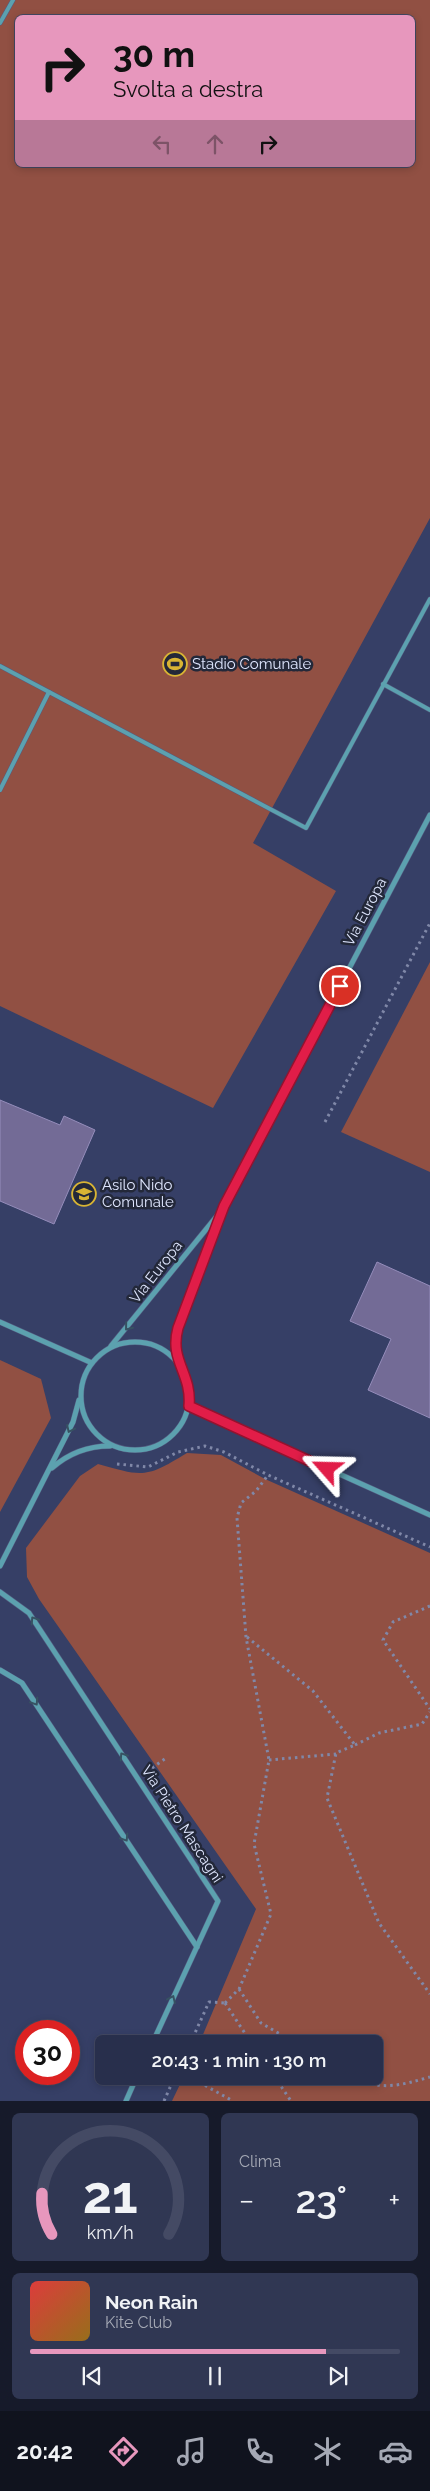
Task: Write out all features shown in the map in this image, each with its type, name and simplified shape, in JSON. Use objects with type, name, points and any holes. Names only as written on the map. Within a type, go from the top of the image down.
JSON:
[{"type":"street","name":"Via Europa","points":[[180,1366],[174,1349],[178,1328],[224,1206],[430,816]]},
{"type":"street","name":"Via Europa","points":[[105,1351],[125,1331],[224,1206]]},
{"type":"street","points":[[0,1322],[92,1364]]},
{"type":"street","points":[[0,1566],[73,1422],[82,1385],[92,1364],[105,1351],[126,1342],[145,1343],[162,1349],[180,1366],[188,1384],[189,1406],[180,1426],[165,1441],[143,1450],[102,1446],[80,1450],[61,1460],[50,1470]]},
{"type":"street","points":[[82,1385],[81,1403],[88,1423],[100,1437],[122,1448]]},
{"type":"street","points":[[189,1406],[430,1515]]},
{"type":"street","name":"Via Pietro Mascagni","points":[[0,1592],[29,1612],[218,1901],[197,1947]]},
{"type":"street","points":[[0,1670],[22,1683],[197,1947],[156,2035]]},
{"type":"street","points":[[126,2101],[133,2085]]},
{"type":"lane","points":[[0,23],[13,0]]},
{"type":"lane","points":[[0,666],[306,828],[430,599]]},
{"type":"lane","points":[[384,684],[430,710]]},
{"type":"lane","points":[[0,790],[49,692]]},
{"type":"path","points":[[325,1122],[430,923]]},
{"type":"path","points":[[115,1464],[148,1467],[178,1452],[205,1446],[224,1452],[268,1474],[430,1547]]},
{"type":"path","points":[[194,2035],[209,2002],[225,2003],[239,1989],[271,1914],[254,1844],[270,1760],[246,1637],[237,1518],[241,1503],[256,1491],[268,1474]]},
{"type":"path","points":[[270,1760],[336,1754],[379,1734],[422,1724],[430,1710],[383,1640],[394,1622],[430,1606]]},
{"type":"path","points":[[246,1637],[313,1691],[355,1745]]},
{"type":"path","points":[[336,1754],[328,1798],[379,1923],[430,1994]]},
{"type":"path","points":[[239,1989],[261,2023],[282,2035]]},
{"type":"path","points":[[225,2003],[246,2035]]},
{"type":"path","points":[[380,2085],[394,2087],[430,2077]]},
{"type":"path","points":[[164,2101],[171,2085]]},
{"type":"path","points":[[204,2085],[233,2101]]},
{"type":"path","points":[[280,2085],[291,2101]]},
{"type":"shaded area","name":"Stadio Comunale","points":[[0,0],[430,0],[430,518],[253,843],[336,891],[213,1108],[0,1006]]},
{"type":"shaded area","points":[[430,962],[430,1172],[341,1132]]},
{"type":"shaded area","points":[[0,1360],[41,1379],[51,1418],[0,1512]]},
{"type":"shaded area","points":[[187,1453],[221,1455],[265,1479],[430,1553],[430,2101],[172,2101],[180,2085],[383,2085],[383,2035],[203,2035],[256,1909],[39,1599],[27,1577],[26,1548],[80,1476],[98,1464],[136,1473],[153,1471]]},
{"type":"building","points":[[0,1100],[60,1125],[64,1116],[95,1130],[54,1224],[0,1201]]},
{"type":"building","points":[[377,1262],[430,1286],[430,1418],[368,1390],[391,1339],[350,1321]]},
{"type":"place","name":"Stadio Comunale","points":[[175,664]]},
{"type":"place","name":"Asilo Nido Comunale","points":[[84,1194]]},
{"type":"route","points":[[327,1469],[189,1406],[188,1384],[174,1349],[178,1328],[224,1206],[340,986]]}]
